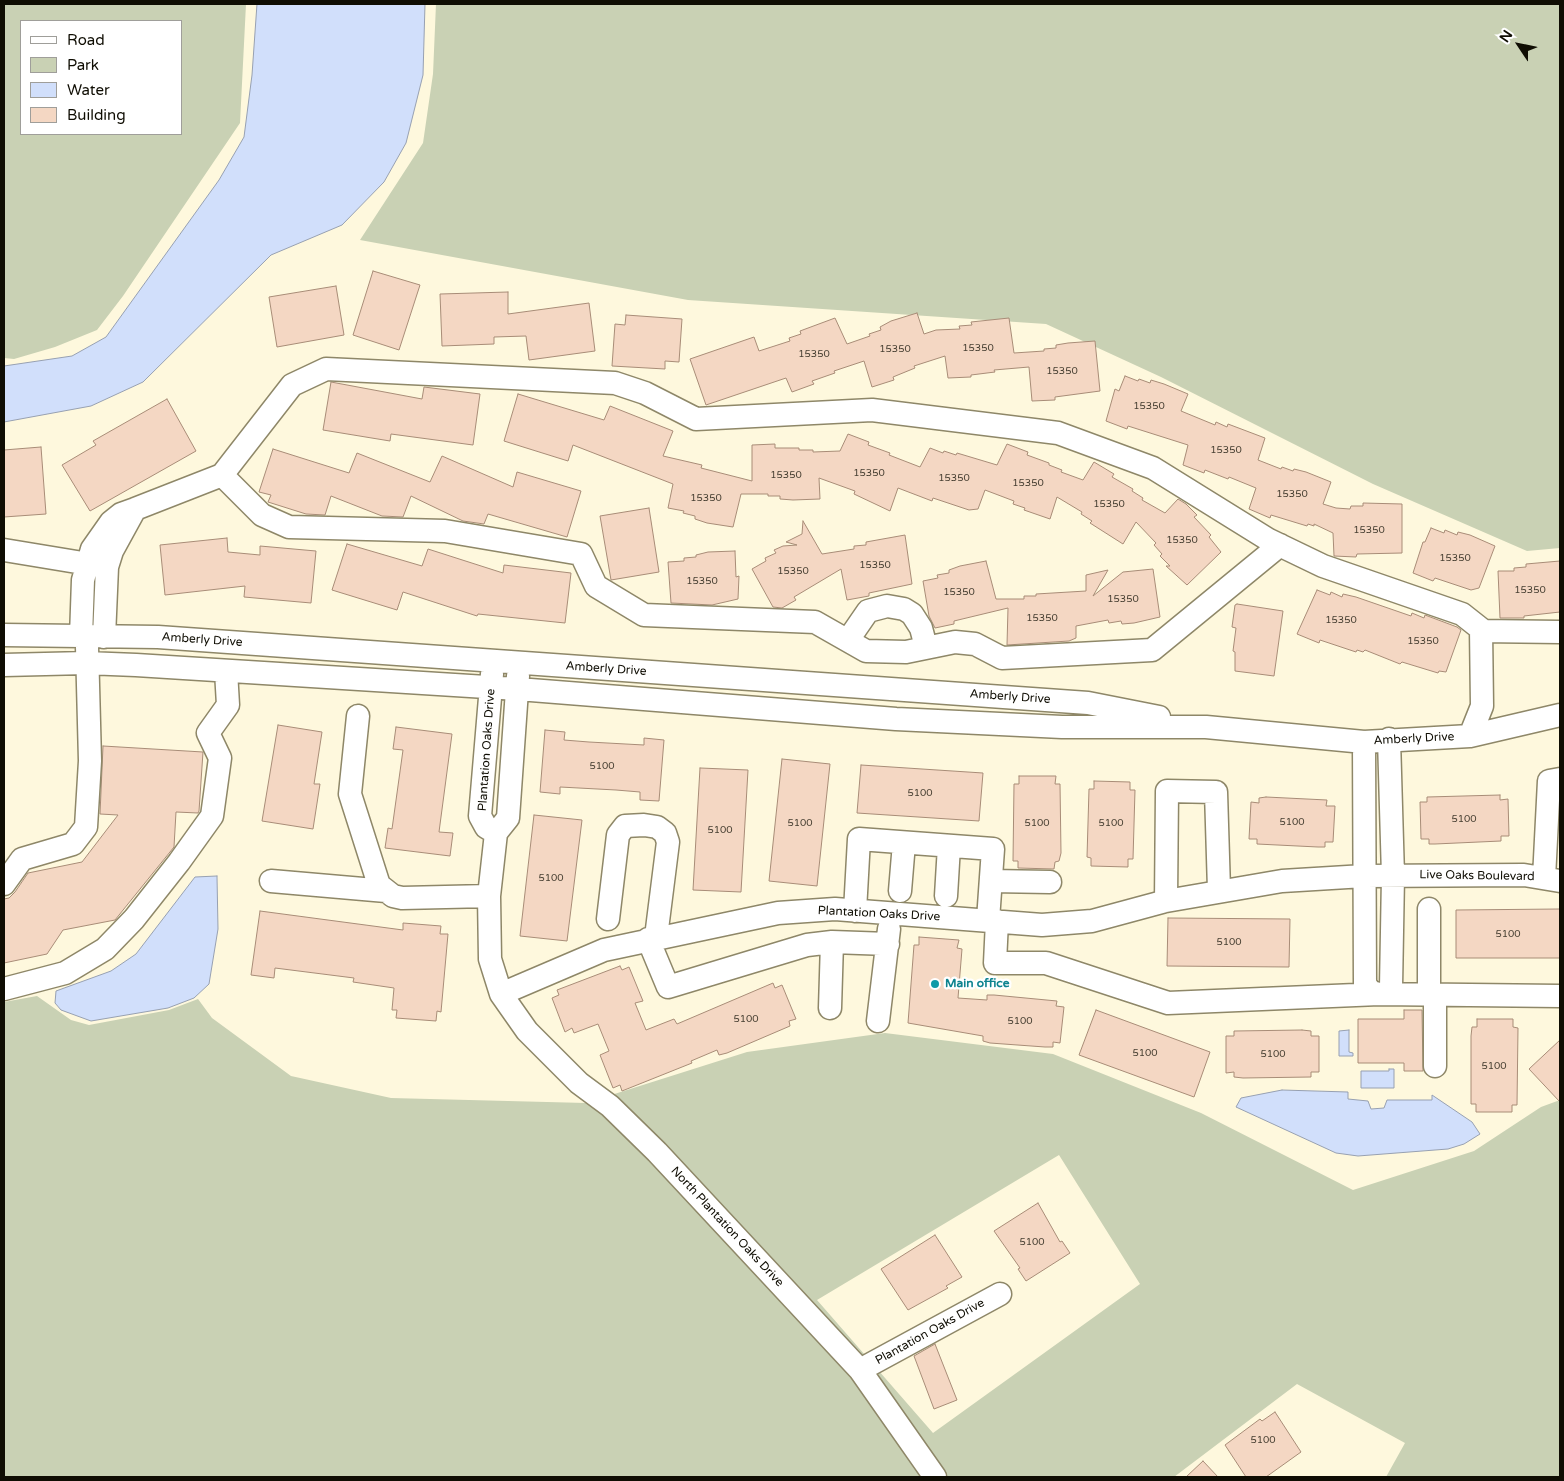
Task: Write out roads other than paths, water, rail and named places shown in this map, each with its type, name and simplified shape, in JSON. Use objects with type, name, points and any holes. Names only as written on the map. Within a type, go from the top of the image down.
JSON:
[{"type":"street","points":[[4,884],[22,859],[73,844],[86,827],[90,761],[86,662],[91,637],[96,566],[112,551],[136,510],[222,475],[292,385],[326,369],[614,383],[645,393],[696,419],[872,410],[1058,433],[1153,468],[1280,545],[1323,566],[1462,614],[1481,630],[1560,632]]},
{"type":"street","points":[[222,475],[262,515],[289,528],[445,531],[581,554],[596,586],[644,615],[815,622],[866,650],[906,652],[955,642],[975,644],[1002,658],[1152,650],[1280,545]]},
{"type":"street","points":[[4,550],[96,566]]},
{"type":"street","points":[[848,640],[868,611],[887,606],[904,609],[912,614],[921,628],[926,647]]},
{"type":"street","points":[[1470,736],[1482,706],[1481,630]]},
{"type":"street","name":"Amberly Drive","points":[[4,635],[158,637],[1088,703],[1206,727]]},
{"type":"street","name":"Plantation Oaks Drive","points":[[493,661],[480,816],[486,827],[496,833]]},
{"type":"street","name":"Amberly Drive","points":[[4,665],[86,662],[518,689],[896,719],[1062,727],[1206,727],[1364,742],[1390,739],[1470,736],[1560,714]]},
{"type":"street","name":"Plantation Oaks Drive","points":[[519,663],[508,818],[496,833],[489,896],[490,959],[501,994],[604,950],[652,938],[778,913],[835,909],[1042,925],[1092,921],[1166,901],[1282,880],[1364,876]]},
{"type":"street","points":[[4,989],[65,973],[105,949],[134,919],[212,816],[220,758],[208,733],[228,705],[226,671]]},
{"type":"street","points":[[358,716],[350,794],[371,854],[374,875],[386,892]]},
{"type":"street","points":[[1364,742],[1365,984],[1371,992],[1379,994],[1386,993],[1391,988],[1393,876],[1390,739]]},
{"type":"street","points":[[1552,880],[1549,781],[1560,779]]},
{"type":"street","points":[[1166,901],[1167,791],[1216,792],[1219,890]]},
{"type":"street","points":[[608,919],[618,836],[625,826],[644,825],[657,827],[666,833],[668,842],[652,938],[668,987],[807,945],[832,942],[888,944]]},
{"type":"street","points":[[855,911],[859,840],[993,849],[991,881],[995,962],[1046,963],[1168,1003],[1379,994],[1560,996]]},
{"type":"street","points":[[900,891],[904,843]]},
{"type":"street","points":[[946,896],[949,846]]},
{"type":"street","name":"Live Oaks Boulevard","points":[[1364,876],[1524,875],[1552,880]]},
{"type":"street","points":[[271,881],[386,892],[402,898],[489,896]]},
{"type":"street","points":[[991,881],[1050,882]]},
{"type":"street","points":[[1429,909],[1435,1066]]},
{"type":"street","points":[[878,1021],[892,913]]},
{"type":"street","points":[[830,1008],[832,942]]},
{"type":"street","name":"North Plantation Oaks Drive","points":[[501,994],[533,1038],[579,1083],[610,1106],[657,1152],[860,1370],[934,1477]]},
{"type":"street","name":"Plantation Oaks Drive","points":[[860,1370],[1000,1294]]},
{"type":"water","points":[[257,4],[425,4],[423,75],[406,143],[384,182],[342,225],[271,255],[143,382],[91,406],[4,422],[4,366],[72,356],[106,337],[219,180],[244,137],[252,75]]},
{"type":"water","points":[[217,876],[218,929],[209,984],[194,998],[168,1008],[91,1021],[61,1010],[55,1003],[56,991],[111,971],[136,954],[195,877]]},
{"type":"water","points":[[1349,1030],[1349,1052],[1353,1053],[1353,1056],[1339,1056],[1339,1031]]},
{"type":"water","points":[[1389,1069],[1394,1069],[1394,1088],[1361,1088],[1361,1071],[1389,1071]]},
{"type":"water","points":[[1282,1090],[1348,1092],[1348,1099],[1368,1101],[1371,1109],[1384,1108],[1387,1100],[1432,1100],[1432,1095],[1472,1122],[1480,1134],[1464,1144],[1448,1149],[1358,1156],[1336,1153],[1236,1107],[1241,1098]]},
{"type":"place","name":"Main office","points":[[935,984]]}]
